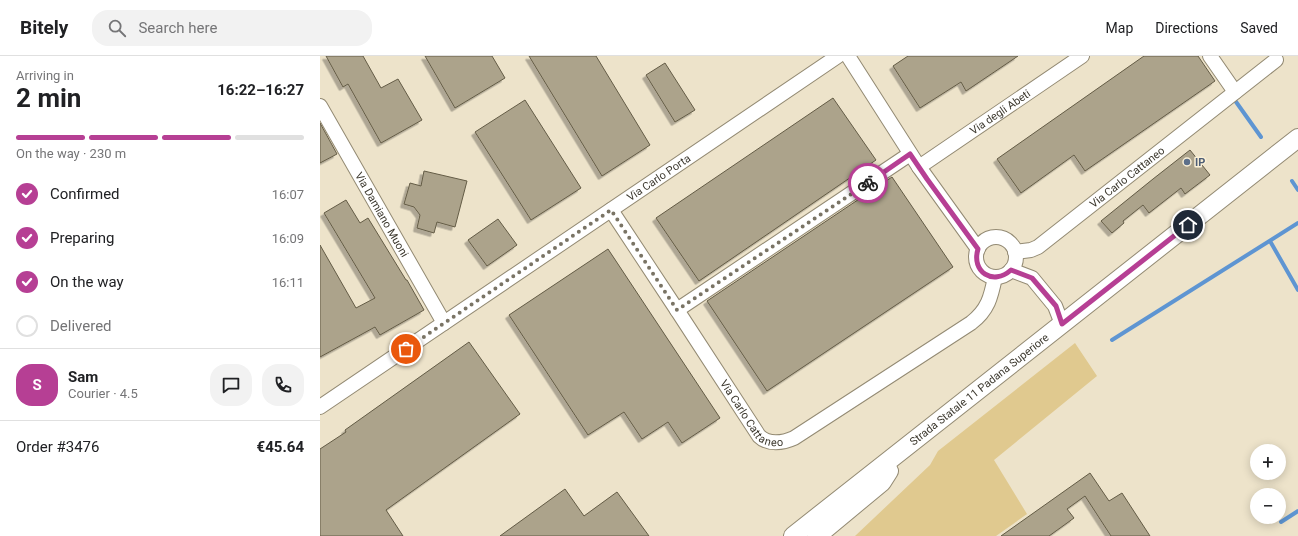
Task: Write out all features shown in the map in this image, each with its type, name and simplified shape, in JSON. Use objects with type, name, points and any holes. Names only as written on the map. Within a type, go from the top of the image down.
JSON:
[{"type":"main road","name":"Strada Statale 11 Padana Superiore","points":[[793,536],[1298,138]]},
{"type":"main road","points":[[817,536],[827,526],[882,482],[907,446]]},
{"type":"street","name":"Via Carlo Porta","points":[[320,407],[838,56]]},
{"type":"street","points":[[848,56],[910,154],[978,249]]},
{"type":"street","name":"Via degli Abeti","points":[[919,167],[1082,56]]},
{"type":"street","points":[[1210,56],[1235,92]]},
{"type":"street","name":"Via Carlo Cattaneo","points":[[1015,252],[1031,250],[1038,247],[1276,60]]},
{"type":"street","name":"Via Damiano Muoni","points":[[320,106],[444,323]]},
{"type":"street","points":[[677,310],[910,154]]},
{"type":"street","name":"Via Carlo Cattaneo","points":[[611,210],[759,436],[768,442],[781,442],[794,438],[978,318],[987,306],[995,277]]},
{"type":"street","points":[[991,238],[1003,239],[1009,242],[1015,252],[1014,264],[1011,270],[1002,276],[995,277],[985,274],[980,270],[976,260],[978,249],[986,240],[991,238]]},
{"type":"street","points":[[1011,270],[1032,278],[1056,306],[1062,324]]},
{"type":"shaded area","points":[[1075,343],[1097,376],[994,460],[1027,514],[996,536],[855,536],[930,465],[938,451]]},
{"type":"building","points":[[326,56],[363,56],[381,88],[398,79],[422,120],[381,143],[348,84],[343,87]]},
{"type":"building","points":[[425,56],[492,56],[505,78],[455,108]]},
{"type":"building","points":[[529,56],[596,56],[650,145],[602,176]]},
{"type":"building","points":[[908,56],[1018,56],[966,91],[961,82],[920,108],[893,66]]},
{"type":"building","points":[[1144,56],[1198,56],[1215,81],[1085,171],[1074,155],[1021,193],[997,159]]},
{"type":"building","points":[[665,63],[695,110],[675,122],[646,75]]},
{"type":"building","points":[[833,98],[876,160],[699,281],[656,218]]},
{"type":"building","points":[[525,100],[581,188],[531,220],[475,132]]},
{"type":"building","points":[[320,123],[337,154],[320,163]]},
{"type":"building","points":[[1190,150],[1210,175],[1185,194],[1181,188],[1149,213],[1143,205],[1123,221],[1124,223],[1112,233],[1101,221]]},
{"type":"building","points":[[424,171],[467,181],[455,227],[437,222],[434,233],[417,228],[420,215],[414,207],[404,204],[410,183],[421,186]]},
{"type":"building","points":[[892,177],[953,267],[767,391],[707,301]]},
{"type":"building","points":[[346,200],[360,223],[368,218],[424,310],[380,335],[375,327],[320,357],[320,245],[356,308],[375,298],[324,213]]},
{"type":"building","points":[[498,219],[517,245],[487,266],[468,240]]},
{"type":"building","points":[[608,249],[720,418],[682,443],[668,422],[642,439],[624,412],[588,435],[509,315]]},
{"type":"building","points":[[469,342],[520,414],[386,510],[403,536],[320,536],[320,449],[346,432],[345,430]]},
{"type":"building","points":[[1090,473],[1109,501],[1122,493],[1150,536],[1111,536],[1085,496],[1067,509],[1074,518],[1049,536],[1001,536]]},
{"type":"building","points":[[565,489],[584,516],[617,492],[649,536],[500,536]]},
{"type":"waterway","points":[[1234,99],[1261,137]]},
{"type":"waterway","points":[[1292,181],[1298,190]]},
{"type":"waterway","points":[[1112,340],[1298,223]]},
{"type":"waterway","points":[[1270,241],[1298,290]]},
{"type":"waterway","points":[[1286,519],[1298,511]]},
{"type":"way so far","points":[[406,349],[611,210],[677,310],[868,183]]},
{"type":"place","name":"IP","points":[[1187,162]]},
{"type":"route","points":[[868,183],[910,154],[978,249],[976,260],[980,270],[985,274],[995,277],[1007,274],[1011,270],[1032,278],[1056,306],[1062,324],[1188,225]]}]
